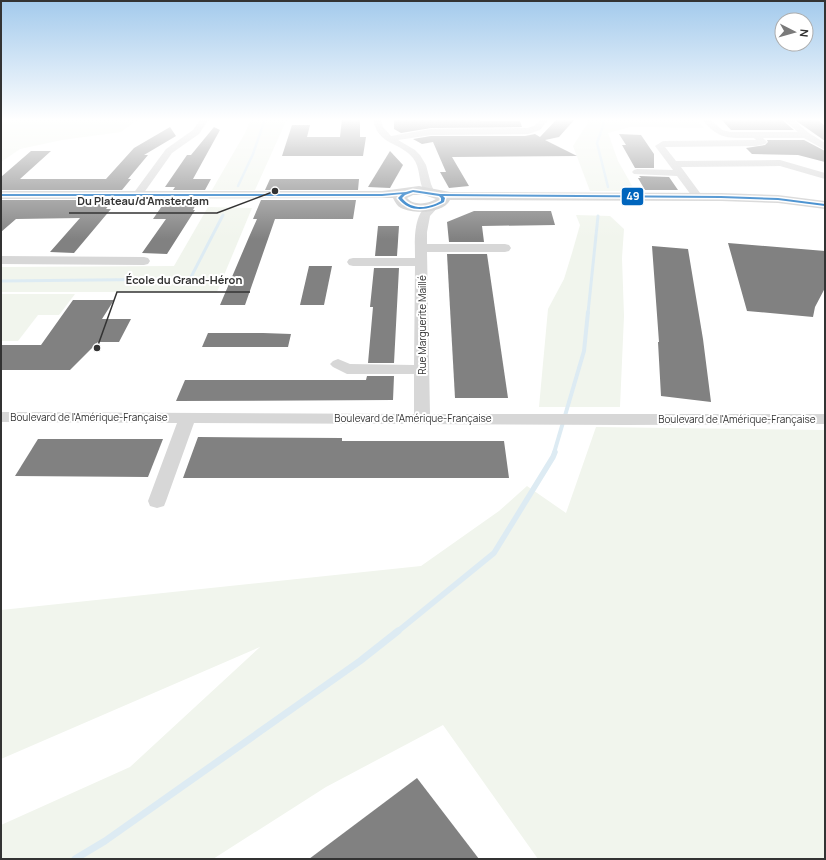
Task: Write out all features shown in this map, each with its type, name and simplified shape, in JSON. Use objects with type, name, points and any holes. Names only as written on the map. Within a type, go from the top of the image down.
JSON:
[{"type":"main road","points":[[1,195],[366,202],[409,199],[698,197],[764,198],[825,205]]},
{"type":"main road","points":[[1,202],[134,198]]},
{"type":"main road","points":[[436,199],[735,203],[825,210]]},
{"type":"street","points":[[134,198],[164,159]]},
{"type":"street","points":[[418,159],[425,175],[426,187],[436,199]]},
{"type":"street","points":[[669,159],[698,197]]},
{"type":"street","points":[[780,163],[789,159]]},
{"type":"street","points":[[796,159],[819,166]]},
{"type":"street","points":[[672,164],[780,163],[825,176]]},
{"type":"street","points":[[409,199],[416,187],[418,173],[421,167]]},
{"type":"street","points":[[637,172],[679,173]]},
{"type":"street","name":"Rue Marguerite Maillé","points":[[409,199],[421,232]]},
{"type":"street","name":"Rue Marguerite Maillé","points":[[422,418],[421,232],[425,215],[436,199]]},
{"type":"street","points":[[421,248],[505,248]]},
{"type":"street","points":[[1,260],[144,261]]},
{"type":"street","points":[[353,262],[421,262]]},
{"type":"street","points":[[338,364],[347,369],[422,370]]},
{"type":"street","name":"Boulevard de l'Amérique-Française","points":[[1,417],[825,419]]},
{"type":"street","points":[[157,501],[187,418]]},
{"type":"shaded area","points":[[230,159],[269,159],[255,190],[212,190]]},
{"type":"shaded area","points":[[578,159],[617,159],[635,191],[590,191]]},
{"type":"shaded area","points":[[208,207],[252,208],[217,292],[1,292],[1,267],[174,266]]},
{"type":"shaded area","points":[[576,215],[610,216],[624,229],[622,258],[624,316],[620,407],[539,407],[548,309],[564,279],[572,253],[580,225]]},
{"type":"shaded area","points":[[1,294],[75,294],[59,315],[38,315],[18,341],[1,341]]},
{"type":"shaded area","points":[[596,427],[825,430],[825,859],[538,859],[443,725],[326,787],[213,859],[1,859],[1,825],[130,767],[260,647],[1,759],[1,610],[421,566],[499,511],[527,486],[566,513]]},
{"type":"building","points":[[22,159],[42,159],[20,179],[106,179],[124,159],[145,159],[128,179],[131,179],[122,190],[1,190],[1,177]]},
{"type":"building","points":[[184,159],[204,159],[193,179],[211,179],[205,190],[173,190],[175,187],[165,187]]},
{"type":"building","points":[[385,159],[398,159],[403,165],[390,188],[368,187]]},
{"type":"building","points":[[440,159],[453,159],[469,186],[449,188],[440,172],[446,172]]},
{"type":"building","points":[[630,159],[654,159],[654,168],[635,168]]},
{"type":"building","points":[[814,159],[825,159],[825,162]]},
{"type":"building","points":[[639,176],[669,177],[678,190],[645,190],[638,178],[641,178]]},
{"type":"building","points":[[270,179],[359,179],[358,190],[265,190]]},
{"type":"building","points":[[1,200],[113,200],[106,209],[111,209],[74,253],[50,252],[80,218],[16,219],[1,232]]},
{"type":"building","points":[[166,200],[198,200],[193,210],[195,210],[167,254],[142,253],[166,219],[153,219]]},
{"type":"building","points":[[261,200],[356,200],[353,219],[275,219],[245,305],[220,305],[257,219],[253,219]]},
{"type":"building","points":[[474,211],[551,211],[555,225],[482,226],[484,242],[449,242],[447,222]]},
{"type":"building","points":[[378,226],[399,226],[397,256],[375,256]]},
{"type":"building","points":[[728,243],[825,251],[825,288],[815,307],[813,317],[747,311]]},
{"type":"building","points":[[652,246],[688,249],[703,339],[711,402],[661,396],[659,342]]},
{"type":"building","points":[[447,254],[487,254],[508,398],[455,398]]},
{"type":"building","points":[[309,266],[332,266],[324,305],[300,305]]},
{"type":"building","points":[[374,268],[399,268],[394,363],[368,363],[373,307],[370,307]]},
{"type":"building","points":[[73,300],[114,300],[102,319],[131,319],[119,342],[98,342],[70,370],[1,370],[1,345],[41,345]]},
{"type":"building","points":[[208,333],[291,334],[288,347],[202,347]]},
{"type":"building","points":[[367,376],[394,376],[393,400],[176,401],[185,380],[366,380]]},
{"type":"building","points":[[198,437],[342,438],[342,441],[504,441],[509,478],[183,478]]},
{"type":"building","points":[[38,439],[163,439],[148,477],[15,476]]},
{"type":"building","points":[[417,778],[479,859],[309,859]]},
{"type":"waterway","points":[[238,186],[251,159]]},
{"type":"waterway","points":[[601,159],[608,187]]},
{"type":"waterway","points":[[1,281],[190,279],[223,215]]},
{"type":"waterway","points":[[588,313],[598,216]]},
{"type":"waterway","points":[[554,453],[584,351],[588,312]]},
{"type":"waterway","points":[[397,632],[494,553],[555,452]]},
{"type":"waterway","points":[[75,859],[105,841],[360,661],[398,631]]},
{"type":"transit line","name":"49","points":[[413,191],[440,195],[443,198],[443,201],[426,208],[414,208],[408,206],[400,198],[404,194],[413,191]]},
{"type":"transit line","name":"49","points":[[1,195],[382,195],[406,193]]},
{"type":"transit line","name":"49","points":[[440,195],[721,197],[778,199],[825,205]]},
{"type":"place","name":"Du Plateau/d'Amsterdam","points":[[275,191]]},
{"type":"place","name":"École du Grand-Héron","points":[[97,348]]}]
